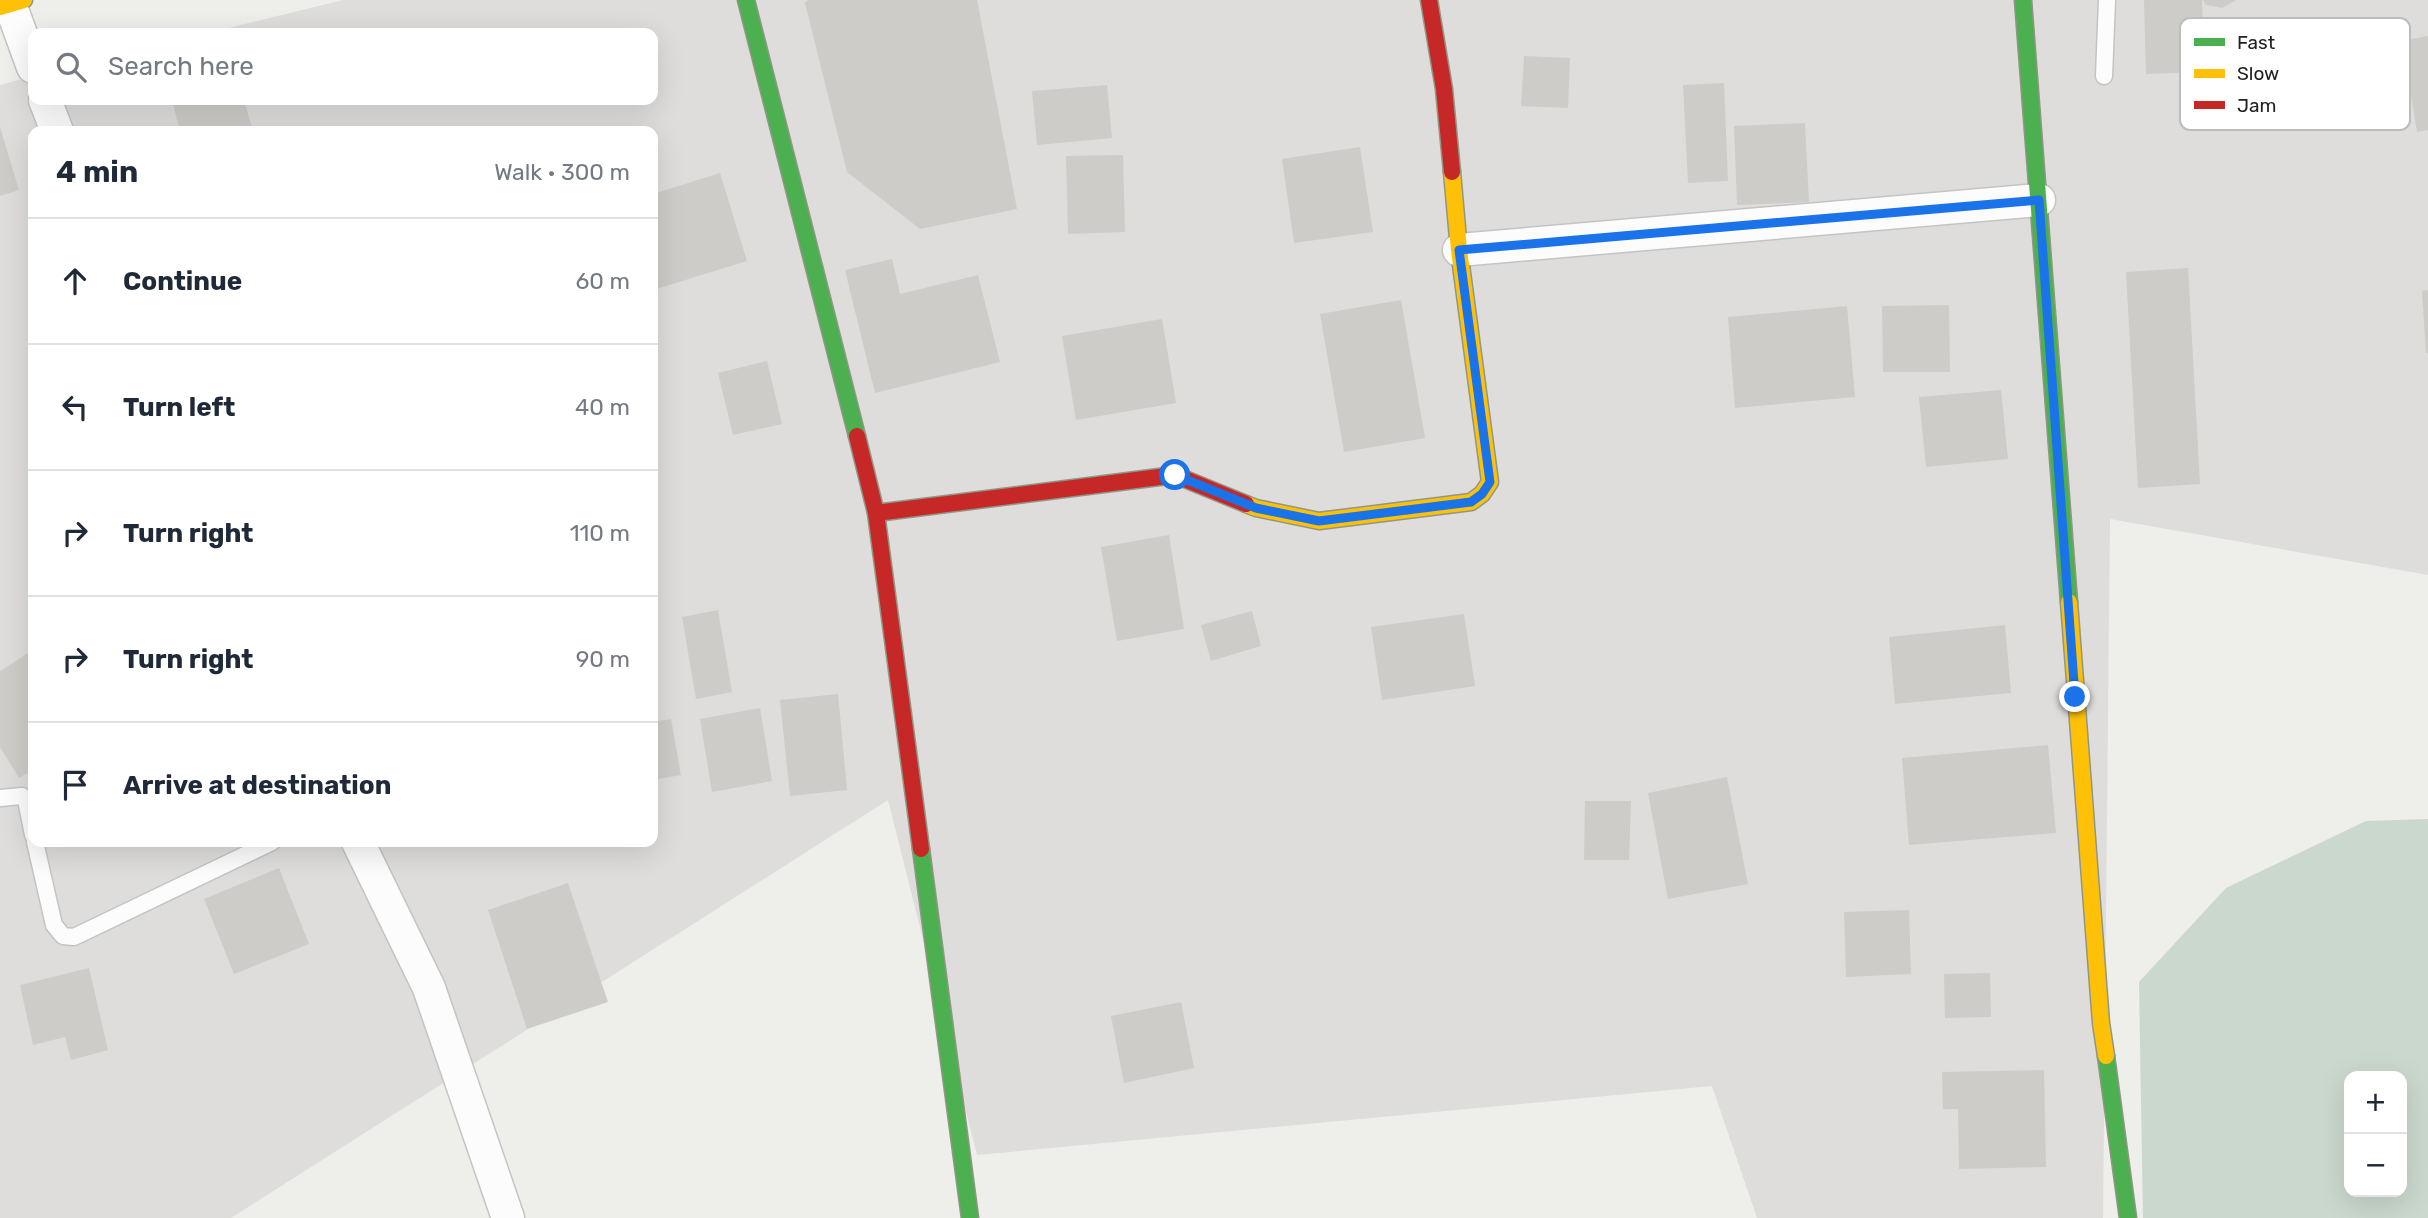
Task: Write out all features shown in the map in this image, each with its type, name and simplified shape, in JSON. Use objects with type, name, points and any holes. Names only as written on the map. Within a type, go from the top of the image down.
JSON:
[{"type":"street","points":[[746,0],[876,513],[970,1218]]},
{"type":"street","points":[[876,513],[1175,475],[1256,508],[1319,521],[1471,502],[1482,494],[1490,482],[1459,250],[1444,89],[1429,0]]},
{"type":"street","points":[[2023,0],[2101,1023],[2128,1218]]},
{"type":"street","points":[[11,4],[28,53]]},
{"type":"street","points":[[47,105],[55,126]]},
{"type":"street","points":[[1459,250],[2039,200]]},
{"type":"street","points":[[360,847],[429,988],[508,1218]]},
{"type":"lane","points":[[2104,76],[2107,0]]},
{"type":"lane","points":[[0,797],[22,796],[26,800],[28,810]]},
{"type":"lane","points":[[36,847],[54,925],[63,936],[74,937],[262,847]]},
{"type":"shaded area","points":[[343,0],[2428,0],[2428,575],[2110,519],[2103,1218],[1757,1218],[1712,1086],[977,1155],[888,800],[231,1218],[0,1218],[0,85],[28,77],[28,105],[658,105],[658,28],[228,28]]},
{"type":"shaded area","points":[[2428,819],[2428,1218],[2143,1218],[2139,982],[2226,888],[2366,821]]},
{"type":"building","points":[[808,0],[977,0],[1017,209],[920,229],[847,172],[805,3]]},
{"type":"building","points":[[2144,0],[2202,0],[2202,18],[2180,18],[2180,73],[2146,74]]},
{"type":"building","points":[[2203,0],[2236,0],[2222,8],[2206,5]]},
{"type":"building","points":[[2428,36],[2428,130],[2417,132],[2410,90],[2410,39]]},
{"type":"building","points":[[1524,56],[1570,58],[1568,108],[1521,106]]},
{"type":"building","points":[[1724,83],[1728,181],[1688,183],[1683,85]]},
{"type":"building","points":[[1107,85],[1112,138],[1037,145],[1032,91]]},
{"type":"building","points":[[173,105],[245,105],[252,126],[179,126]]},
{"type":"building","points":[[1805,123],[1809,202],[1737,205],[1734,126]]},
{"type":"building","points":[[0,127],[19,190],[0,196]]},
{"type":"building","points":[[1360,147],[1373,232],[1294,243],[1282,159]]},
{"type":"building","points":[[1123,155],[1125,232],[1068,234],[1066,156]]},
{"type":"building","points":[[720,173],[747,261],[658,288],[658,192]]},
{"type":"building","points":[[892,259],[900,294],[978,275],[1000,362],[875,393],[845,270]]},
{"type":"building","points":[[2188,268],[2200,484],[2138,488],[2126,272]]},
{"type":"building","points":[[2428,290],[2428,353],[2426,353],[2422,291]]},
{"type":"building","points":[[1401,300],[1425,438],[1344,452],[1320,314]]},
{"type":"building","points":[[1949,305],[1950,372],[1883,372],[1882,306]]},
{"type":"building","points":[[1847,306],[1855,397],[1735,408],[1728,317]]},
{"type":"building","points":[[1162,319],[1176,403],[1076,420],[1062,336]]},
{"type":"building","points":[[767,361],[782,424],[733,435],[718,373]]},
{"type":"building","points":[[2001,390],[2008,459],[1926,467],[1919,397]]},
{"type":"building","points":[[1169,535],[1184,629],[1117,641],[1101,547]]},
{"type":"building","points":[[718,610],[732,692],[696,699],[682,617]]},
{"type":"building","points":[[1252,611],[1261,646],[1211,661],[1201,625]]},
{"type":"building","points":[[1464,614],[1475,686],[1382,700],[1371,627]]},
{"type":"building","points":[[2005,625],[2011,693],[1895,704],[1889,637]]},
{"type":"building","points":[[28,653],[28,773],[19,778],[0,747],[0,671]]},
{"type":"building","points":[[838,694],[847,790],[790,796],[780,700]]},
{"type":"building","points":[[760,708],[772,781],[712,792],[700,719]]},
{"type":"building","points":[[671,719],[681,775],[658,779],[658,721]]},
{"type":"building","points":[[2048,745],[2056,833],[1909,845],[1902,758]]},
{"type":"building","points":[[1727,777],[1748,884],[1668,899],[1648,793]]},
{"type":"building","points":[[1585,801],[1631,801],[1629,860],[1584,860]]},
{"type":"building","points":[[279,868],[309,944],[234,974],[204,899]]},
{"type":"building","points":[[568,883],[608,1002],[527,1029],[488,910]]},
{"type":"building","points":[[1909,910],[1911,974],[1846,977],[1844,912]]},
{"type":"building","points":[[89,968],[108,1050],[71,1060],[65,1037],[33,1045],[20,985]]},
{"type":"building","points":[[1990,973],[1991,1017],[1945,1018],[1944,974]]},
{"type":"building","points":[[1181,1002],[1194,1068],[1124,1083],[1111,1016]]},
{"type":"building","points":[[2044,1070],[2046,1167],[1959,1169],[1958,1109],[1943,1109],[1942,1072]]},
{"type":"traffic: fast","points":[[746,0],[857,436]]},
{"type":"traffic: fast","points":[[2023,0],[2069,602]]},
{"type":"traffic: fast","points":[[921,849],[970,1218]]},
{"type":"traffic: fast","points":[[2106,1056],[2128,1218]]},
{"type":"traffic: slow","points":[[0,7],[24,0]]},
{"type":"traffic: slow","points":[[1246,504],[1319,521],[1471,502],[1482,494],[1490,482],[1459,250],[1452,172]]},
{"type":"traffic: slow","points":[[2069,602],[2101,1023],[2106,1056]]},
{"type":"traffic: jam","points":[[1429,0],[1444,89],[1452,172]]},
{"type":"traffic: jam","points":[[857,436],[876,513],[921,849]]},
{"type":"traffic: jam","points":[[876,513],[1175,475],[1246,504]]},
{"type":"route","points":[[1175,475],[1256,508],[1319,521],[1471,502],[1482,494],[1490,482],[1459,250],[2039,200],[2075,697]]}]
